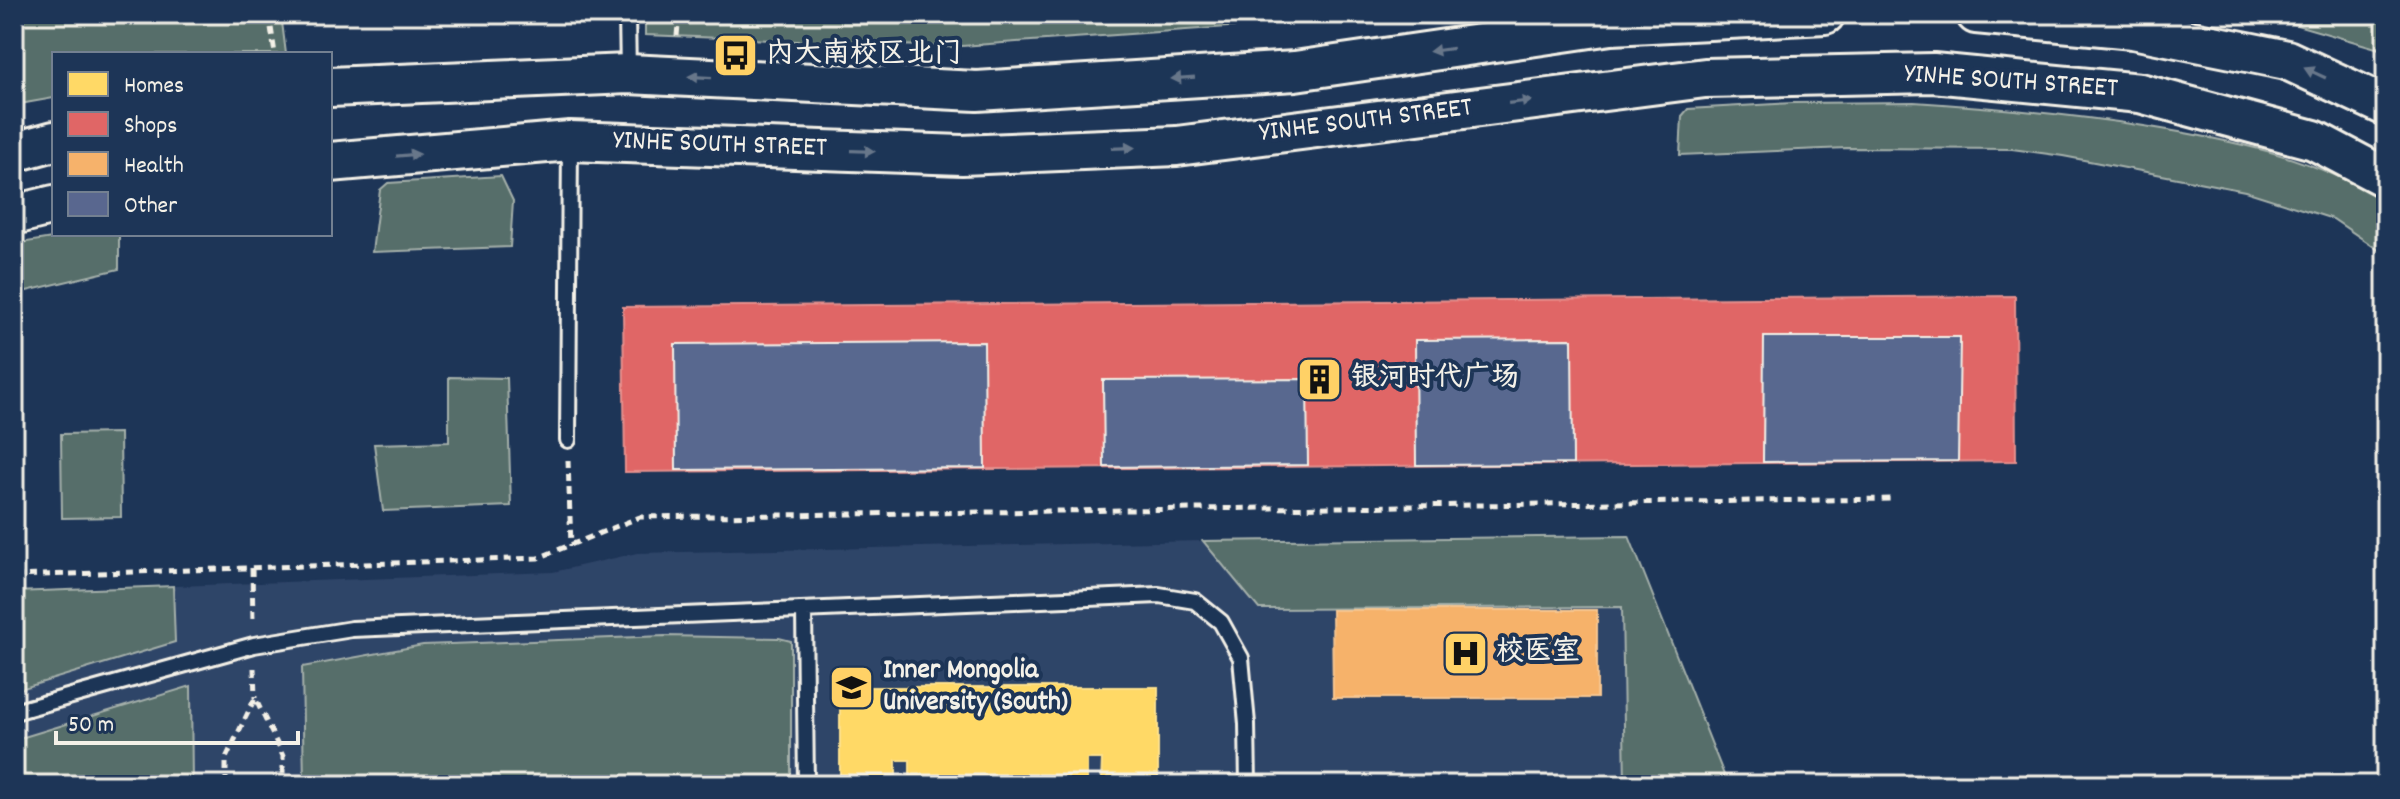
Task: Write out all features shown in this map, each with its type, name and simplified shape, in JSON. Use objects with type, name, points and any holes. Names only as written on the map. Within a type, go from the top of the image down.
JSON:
[{"type":"main road","points":[[332,87],[628,74],[977,91],[1295,71],[1611,25],[1825,14]]},
{"type":"main road","points":[[1976,14],[2133,29],[2287,60],[2386,106]]},
{"type":"main road","name":"YINHE SOUTH STREET","points":[[332,162],[570,141],[962,155],[1177,146],[1705,78],[1933,73],[2140,93],[2314,140],[2386,178]]},
{"type":"main road","points":[[14,152],[52,142]]},
{"type":"main road","points":[[14,215],[52,206]]},
{"type":"lane","points":[[627,14],[628,74]]},
{"type":"lane","points":[[568,440],[570,141]]},
{"type":"lane","points":[[14,712],[254,645],[352,629],[1159,595],[1195,601],[1221,622],[1241,658],[1248,785]]},
{"type":"lane","points":[[804,610],[806,785]]},
{"type":"path","points":[[269,14],[275,52]]},
{"type":"path","points":[[677,36],[679,14]]},
{"type":"path","points":[[568,440],[571,546]]},
{"type":"path","points":[[14,576],[538,558],[640,517],[1893,499]]},
{"type":"path","points":[[226,785],[226,758],[255,698],[283,756],[283,785]]},
{"type":"shaded area","name":"Inner Mongolia University (South)","points":[[1629,536],[1728,785],[14,785],[14,592],[553,572],[637,553]]},
{"type":"green space","points":[[14,14],[281,14],[286,52],[52,52],[52,98],[14,105]]},
{"type":"green space","points":[[645,14],[1366,14],[1297,22],[948,47],[645,35]]},
{"type":"green space","points":[[2259,14],[2386,14],[2386,51],[2383,50]]},
{"type":"green space","points":[[1914,102],[2029,111],[2144,126],[2238,144],[2299,161],[2328,172],[2386,202],[2386,255],[2333,219],[2245,191],[2063,156],[2012,149],[1847,148],[1680,155],[1682,116],[1688,109],[1793,103]]},
{"type":"green space","points":[[501,176],[513,201],[510,247],[372,252],[380,190],[388,183]]},
{"type":"green space","points":[[64,236],[119,236],[119,269],[14,294],[14,244]]},
{"type":"green space","points":[[449,377],[507,378],[511,506],[383,511],[374,444],[449,442]]},
{"type":"green space","points":[[120,433],[121,517],[62,518],[61,434]]},
{"type":"green space","points":[[1629,536],[1728,785],[1625,785],[1622,607],[1259,609],[1203,541]]},
{"type":"green space","points":[[173,586],[175,642],[14,691],[14,592]]},
{"type":"green space","points":[[665,636],[779,638],[791,641],[791,785],[304,785],[302,667],[423,645]]},
{"type":"green space","points":[[191,686],[192,785],[14,785],[14,740]]},
{"type":"building: Homes","points":[[840,687],[1158,687],[1158,785],[1101,785],[1102,759],[1087,759],[1087,783],[910,783],[910,760],[896,760],[896,785],[840,785]]},
{"type":"building: Shops","name":"银河时代广场","points":[[2015,296],[2016,461],[625,472],[623,307]]},
{"type":"building: Health","name":"校医室","points":[[1332,610],[1597,610],[1597,698],[1333,698]]},
{"type":"building: Other","points":[[1764,337],[1960,337],[1958,461],[1763,462]]},
{"type":"building: Other","points":[[1572,339],[1573,464],[1416,465],[1415,340]]},
{"type":"building: Other","points":[[984,342],[985,468],[676,470],[675,344]]},
{"type":"building: Other","points":[[1307,379],[1308,465],[1104,467],[1103,380]]},
{"type":"place","name":"内大南校区北门","points":[[735,56]]},
{"type":"place","name":"银河时代广场","points":[[1320,380]]},
{"type":"place","name":"校医室","points":[[1465,654]]},
{"type":"place","name":"Inner Mongolia University (South)","points":[[852,688]]}]
